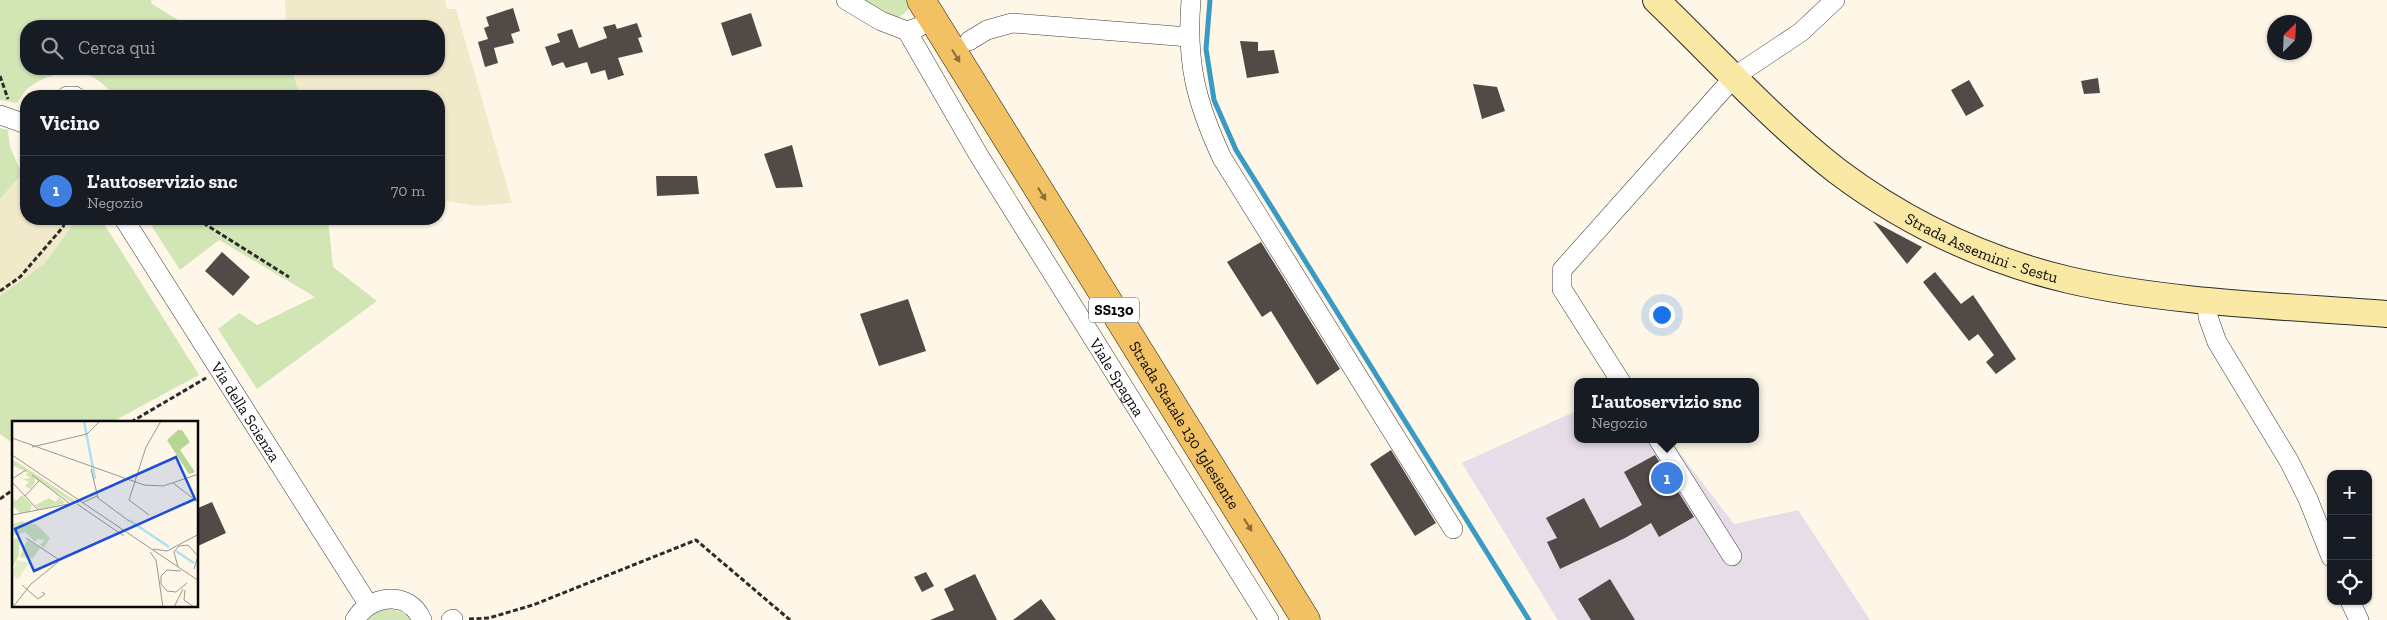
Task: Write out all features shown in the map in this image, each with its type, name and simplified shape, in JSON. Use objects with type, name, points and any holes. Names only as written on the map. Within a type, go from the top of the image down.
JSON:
[{"type":"main road","name":"Strada Statale 130 Iglesiente","points":[[933,7],[969,41],[1328,620]]},
{"type":"main road","name":"Strada Statale 130 Iglesiente","points":[[933,7],[1306,620]]},
{"type":"street","points":[[846,0],[881,21],[907,31],[933,7]]},
{"type":"street","points":[[1191,0],[1189,37],[1193,78],[1203,117],[1222,158],[1453,529]]},
{"type":"street","name":"Strada Assemini - Sestu","points":[[1656,0],[1782,122],[1838,171],[1903,215],[1962,245],[2019,266],[2070,280],[2135,292],[2387,314]]},
{"type":"street","points":[[1618,378],[1562,289],[1562,270],[1735,76],[1801,32],[1836,0]]},
{"type":"street","points":[[969,41],[987,30],[1012,23],[1189,37]]},
{"type":"street","name":"Viale Spagna","points":[[907,31],[984,162],[1269,620]]},
{"type":"street","points":[[3,116],[20,122]]},
{"type":"street","name":"Via della Scienza","points":[[128,225],[368,604]]},
{"type":"street","points":[[2206,299],[2208,317],[2217,342],[2290,461],[2308,499],[2327,547]]},
{"type":"street","points":[[1661,443],[1732,556]]},
{"type":"street","points":[[355,620],[359,612],[368,604],[390,598],[402,601],[412,607],[422,620]]},
{"type":"street","points":[[2352,605],[2359,620]]},
{"type":"path","points":[[0,76],[9,104],[3,116]]},
{"type":"path","points":[[0,291],[20,277],[64,225]]},
{"type":"path","points":[[207,225],[289,277]]},
{"type":"path","points":[[133,421],[219,369]]},
{"type":"path","points":[[0,499],[12,490]]},
{"type":"path","points":[[452,620],[489,618],[533,605],[696,540],[790,620]]},
{"type":"shaded area","points":[[285,0],[445,0],[447,9],[456,9],[512,203],[478,206],[445,201],[445,90],[298,90],[294,75],[445,75],[445,20],[286,20]]},
{"type":"shaded area","points":[[20,176],[20,225],[73,225],[44,264],[0,296],[0,199]]},
{"type":"shaded area","points":[[1574,412],[1574,443],[1672,443],[1734,524],[1798,510],[1870,620],[1558,620],[1462,463]]},
{"type":"green space","points":[[0,0],[151,0],[152,4],[178,20],[20,20],[20,75],[55,75],[39,81],[26,90],[20,90],[20,99],[17,103],[0,100]]},
{"type":"green space","points":[[857,0],[911,0],[909,9],[897,19]]},
{"type":"green space","points":[[88,75],[294,75],[298,90],[109,90],[92,76]]},
{"type":"green space","points":[[0,128],[8,130],[10,147],[20,170],[20,176],[0,199]]},
{"type":"green space","points":[[73,225],[105,225],[199,375],[114,421],[12,421],[12,443],[0,434],[0,296],[44,264]]},
{"type":"green space","points":[[151,225],[329,225],[333,267],[377,301],[257,389],[218,329],[239,313],[257,325],[315,297],[219,240],[180,270]]},
{"type":"green space","points":[[387,608],[405,613],[411,620],[367,620],[378,610]]},
{"type":"building","points":[[513,8],[520,31],[511,34],[514,43],[494,48],[498,63],[485,67],[478,42],[488,39],[484,28],[489,26],[486,17]]},
{"type":"building","points":[[751,13],[762,46],[732,56],[721,23]]},
{"type":"building","points":[[637,23],[642,37],[638,38],[643,52],[618,58],[624,75],[608,80],[605,70],[591,74],[587,62],[566,68],[563,62],[552,66],[545,47],[560,42],[557,34],[572,29],[579,48],[607,38],[603,27],[615,24],[617,29]]},
{"type":"building","points":[[1240,41],[1258,42],[1258,51],[1274,50],[1279,73],[1247,78]]},
{"type":"building","points":[[2098,78],[2100,93],[2084,94],[2081,81]]},
{"type":"building","points":[[1969,80],[1984,106],[1966,116],[1951,90]]},
{"type":"building","points":[[1473,84],[1497,87],[1505,111],[1482,119]]},
{"type":"building","points":[[792,145],[803,187],[776,188],[764,154]]},
{"type":"building","points":[[656,176],[697,176],[699,194],[657,196]]},
{"type":"building","points":[[1873,221],[1922,247],[1907,264]]},
{"type":"building","points":[[1261,242],[1340,369],[1317,385],[1271,311],[1262,317],[1227,262]]},
{"type":"building","points":[[222,252],[250,277],[233,296],[205,271]]},
{"type":"building","points":[[1935,272],[1961,304],[1973,295],[2016,359],[1996,374],[1986,362],[1994,355],[1978,334],[1969,341],[1923,282]]},
{"type":"building","points":[[908,299],[926,351],[879,366],[860,314]]},
{"type":"building","points":[[1391,450],[1436,523],[1415,536],[1370,464]]},
{"type":"building","points":[[1655,455],[1694,517],[1659,537],[1651,523],[1625,538],[1560,569],[1547,542],[1557,538],[1546,518],[1584,498],[1600,528],[1642,505],[1624,472]]},
{"type":"building","points":[[212,502],[226,533],[199,546],[199,508]]},
{"type":"building","points":[[926,572],[934,586],[922,592],[914,577]]},
{"type":"building","points":[[975,574],[997,620],[930,620],[954,610],[944,589]]},
{"type":"building","points":[[1610,579],[1635,620],[1591,620],[1578,599]]},
{"type":"building","points":[[1041,599],[1056,620],[1013,620]]},
{"type":"waterway","points":[[1210,0],[1206,49],[1214,100],[1236,150],[1529,620]]},
{"type":"place","name":"L'autoservizio snc","points":[[1667,478]]}]
